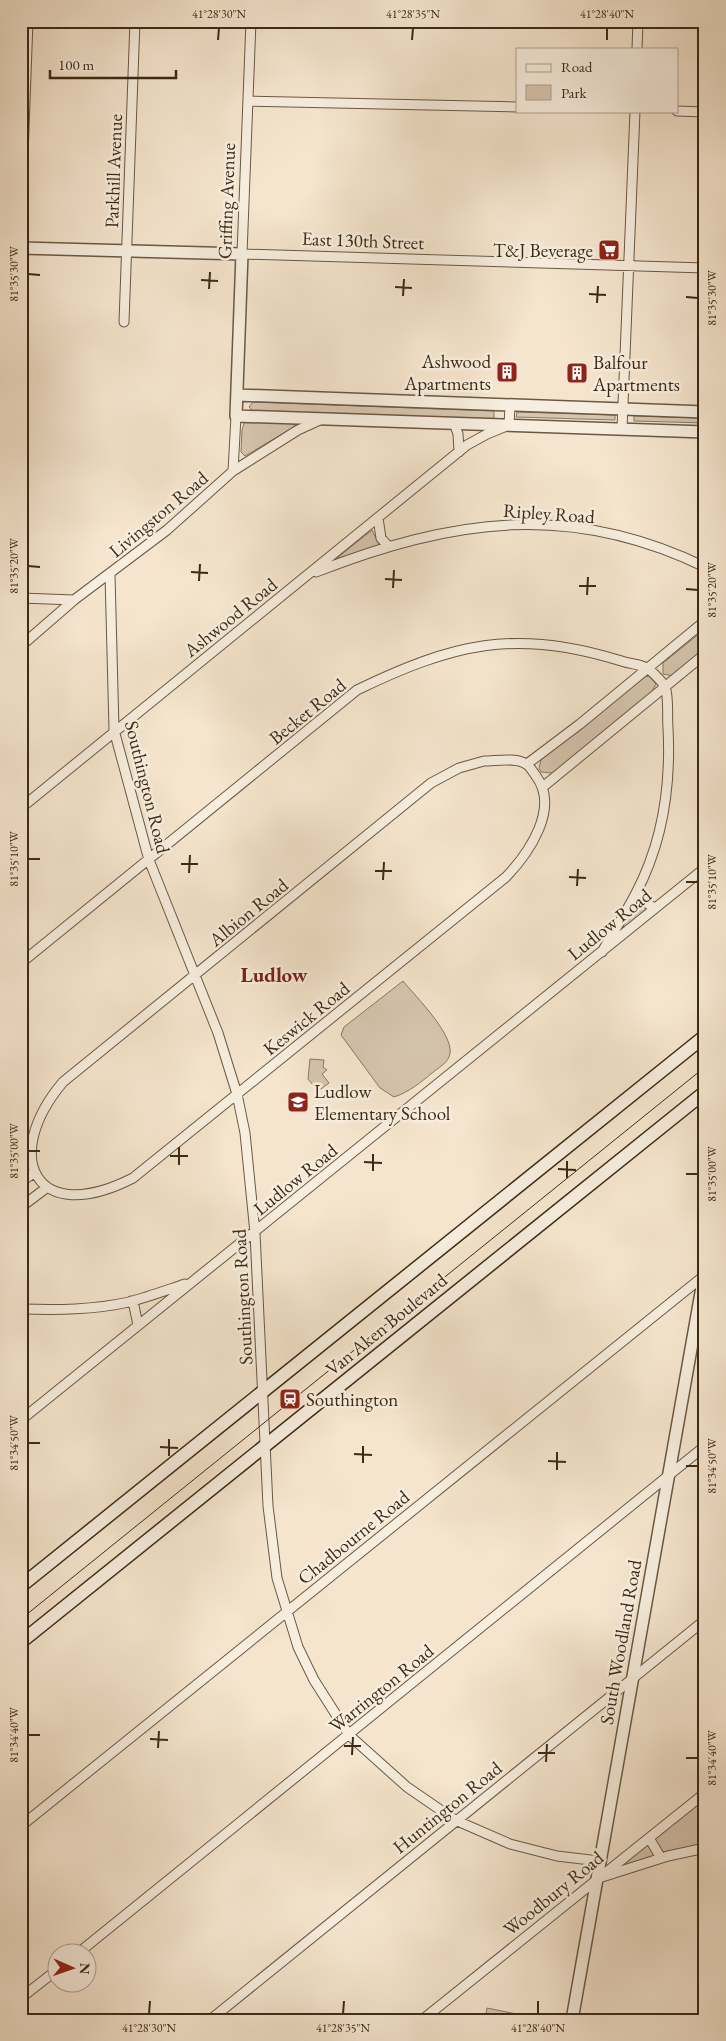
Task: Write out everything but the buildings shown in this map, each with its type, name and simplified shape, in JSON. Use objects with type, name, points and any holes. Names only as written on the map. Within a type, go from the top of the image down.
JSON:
[{"type":"main road","name":"Van Aken Boulevard","points":[[21,1586],[705,1036]]},
{"type":"main road","name":"Van Aken Boulevard","points":[[21,1642],[705,1092]]},
{"type":"street","points":[[21,209],[28,21]]},
{"type":"street","name":"Parkhill Avenue","points":[[124,322],[135,21]]},
{"type":"street","name":"Griffing Avenue","points":[[233,471],[251,21]]},
{"type":"street","points":[[637,48],[638,21]]},
{"type":"street","points":[[248,102],[516,107]]},
{"type":"street","points":[[678,111],[705,112]]},
{"type":"street","points":[[622,429],[635,112]]},
{"type":"street","name":"East 130th Street","points":[[21,248],[705,268]]},
{"type":"street","points":[[237,396],[705,412]]},
{"type":"street","points":[[509,425],[510,406]]},
{"type":"street","points":[[236,416],[705,432]]},
{"type":"street","name":"Livingston Road","points":[[21,646],[74,600],[110,575],[167,530],[233,471],[298,430],[323,419]]},
{"type":"street","points":[[454,423],[458,434],[460,452]]},
{"type":"street","name":"Ashwood Road","points":[[21,808],[114,730],[460,452],[487,434],[509,425]]},
{"type":"street","points":[[378,518],[381,538],[388,546]]},
{"type":"street","name":"Ripley Road","points":[[308,575],[388,546],[447,531],[482,526],[519,524],[592,530],[635,539],[705,567]]},
{"type":"street","name":"Southington Road","points":[[110,575],[114,730],[149,860],[218,1033],[237,1094],[248,1156],[255,1233],[268,1506],[277,1578],[298,1647],[314,1680],[349,1735],[407,1787],[455,1820],[510,1844],[557,1856],[599,1860]]},
{"type":"street","points":[[21,598],[74,600]]},
{"type":"street","points":[[705,621],[580,724],[527,764],[544,786],[705,654]]},
{"type":"street","name":"Becket Road","points":[[21,963],[357,690],[401,669],[442,655],[491,644],[528,642],[592,651],[620,661],[648,667]]},
{"type":"street","points":[[602,952],[637,892],[655,846],[666,797],[669,752],[665,686],[648,667]]},
{"type":"street","name":"Albion Road","points":[[32,1174],[29,1155],[32,1132],[39,1114],[52,1094],[63,1082],[431,783],[459,768],[484,761],[518,761],[527,764]]},
{"type":"street","name":"Keswick Road","points":[[45,1189],[52,1192],[76,1194],[108,1189],[123,1183],[142,1171],[506,877],[524,857],[538,832],[544,807],[544,786]]},
{"type":"street","name":"Ludlow Road","points":[[21,1420],[705,868]]},
{"type":"street","points":[[637,892],[641,899],[654,908]]},
{"type":"street","points":[[21,1182],[32,1174],[45,1189],[21,1208]]},
{"type":"street","name":"South Woodland Road","points":[[572,2020],[704,1273]]},
{"type":"street","name":"Chadbourne Road","points":[[21,1826],[704,1273]]},
{"type":"street","points":[[21,1309],[68,1310],[131,1301],[191,1282]]},
{"type":"street","points":[[131,1301],[138,1325]]},
{"type":"street","name":"Warrington Road","points":[[89,1944],[705,1446]]},
{"type":"street","name":"Huntington Road","points":[[210,2020],[455,1820],[705,1620]]},
{"type":"street","name":"Woodbury Road","points":[[422,2020],[705,1793]]},
{"type":"street","points":[[649,1838],[661,1858]]},
{"type":"street","points":[[596,1879],[661,1858],[705,1848]]},
{"type":"street","points":[[21,1998],[48,1977]]},
{"type":"green space","points":[[253,402],[494,411],[494,418],[253,411],[249,407]]},
{"type":"green space","points":[[517,412],[615,415],[615,420],[516,417]]},
{"type":"green space","points":[[634,416],[705,418],[705,423],[634,421]]},
{"type":"green space","points":[[245,421],[295,423],[294,427],[245,456],[241,452],[242,430]]},
{"type":"green space","points":[[372,530],[379,545],[339,561],[337,558]]},
{"type":"green space","points":[[705,629],[705,651],[674,676],[663,674],[663,663]]},
{"type":"green space","points":[[649,676],[656,684],[650,695],[556,771],[551,773],[541,772],[539,768],[541,760],[644,677]]},
{"type":"green space","points":[[636,901],[647,909],[625,928],[622,925]]},
{"type":"green space","points":[[403,981],[442,1029],[450,1049],[449,1057],[444,1064],[405,1093],[394,1097],[380,1088],[341,1035],[344,1027]]},
{"type":"green space","points":[[310,1059],[324,1060],[323,1067],[327,1070],[322,1074],[329,1083],[318,1091],[308,1079]]},
{"type":"green space","points":[[705,1793],[705,1848],[596,1879]]},
{"type":"green space","points":[[487,2008],[546,2020],[485,2020]]},
{"type":"tram line","points":[[21,1619],[705,1067]]},
{"type":"place","name":"T&J Beverage","points":[[609,250]]},
{"type":"place","name":"Ashwood Apartments","points":[[507,372]]},
{"type":"place","name":"Balfour Apartments","points":[[577,373]]},
{"type":"place","name":"Ludlow Elementary School","points":[[298,1102]]},
{"type":"place","name":"Southington","points":[[290,1399]]},
{"type":"district","name":"Ludlow","points":[[274,975]]}]
